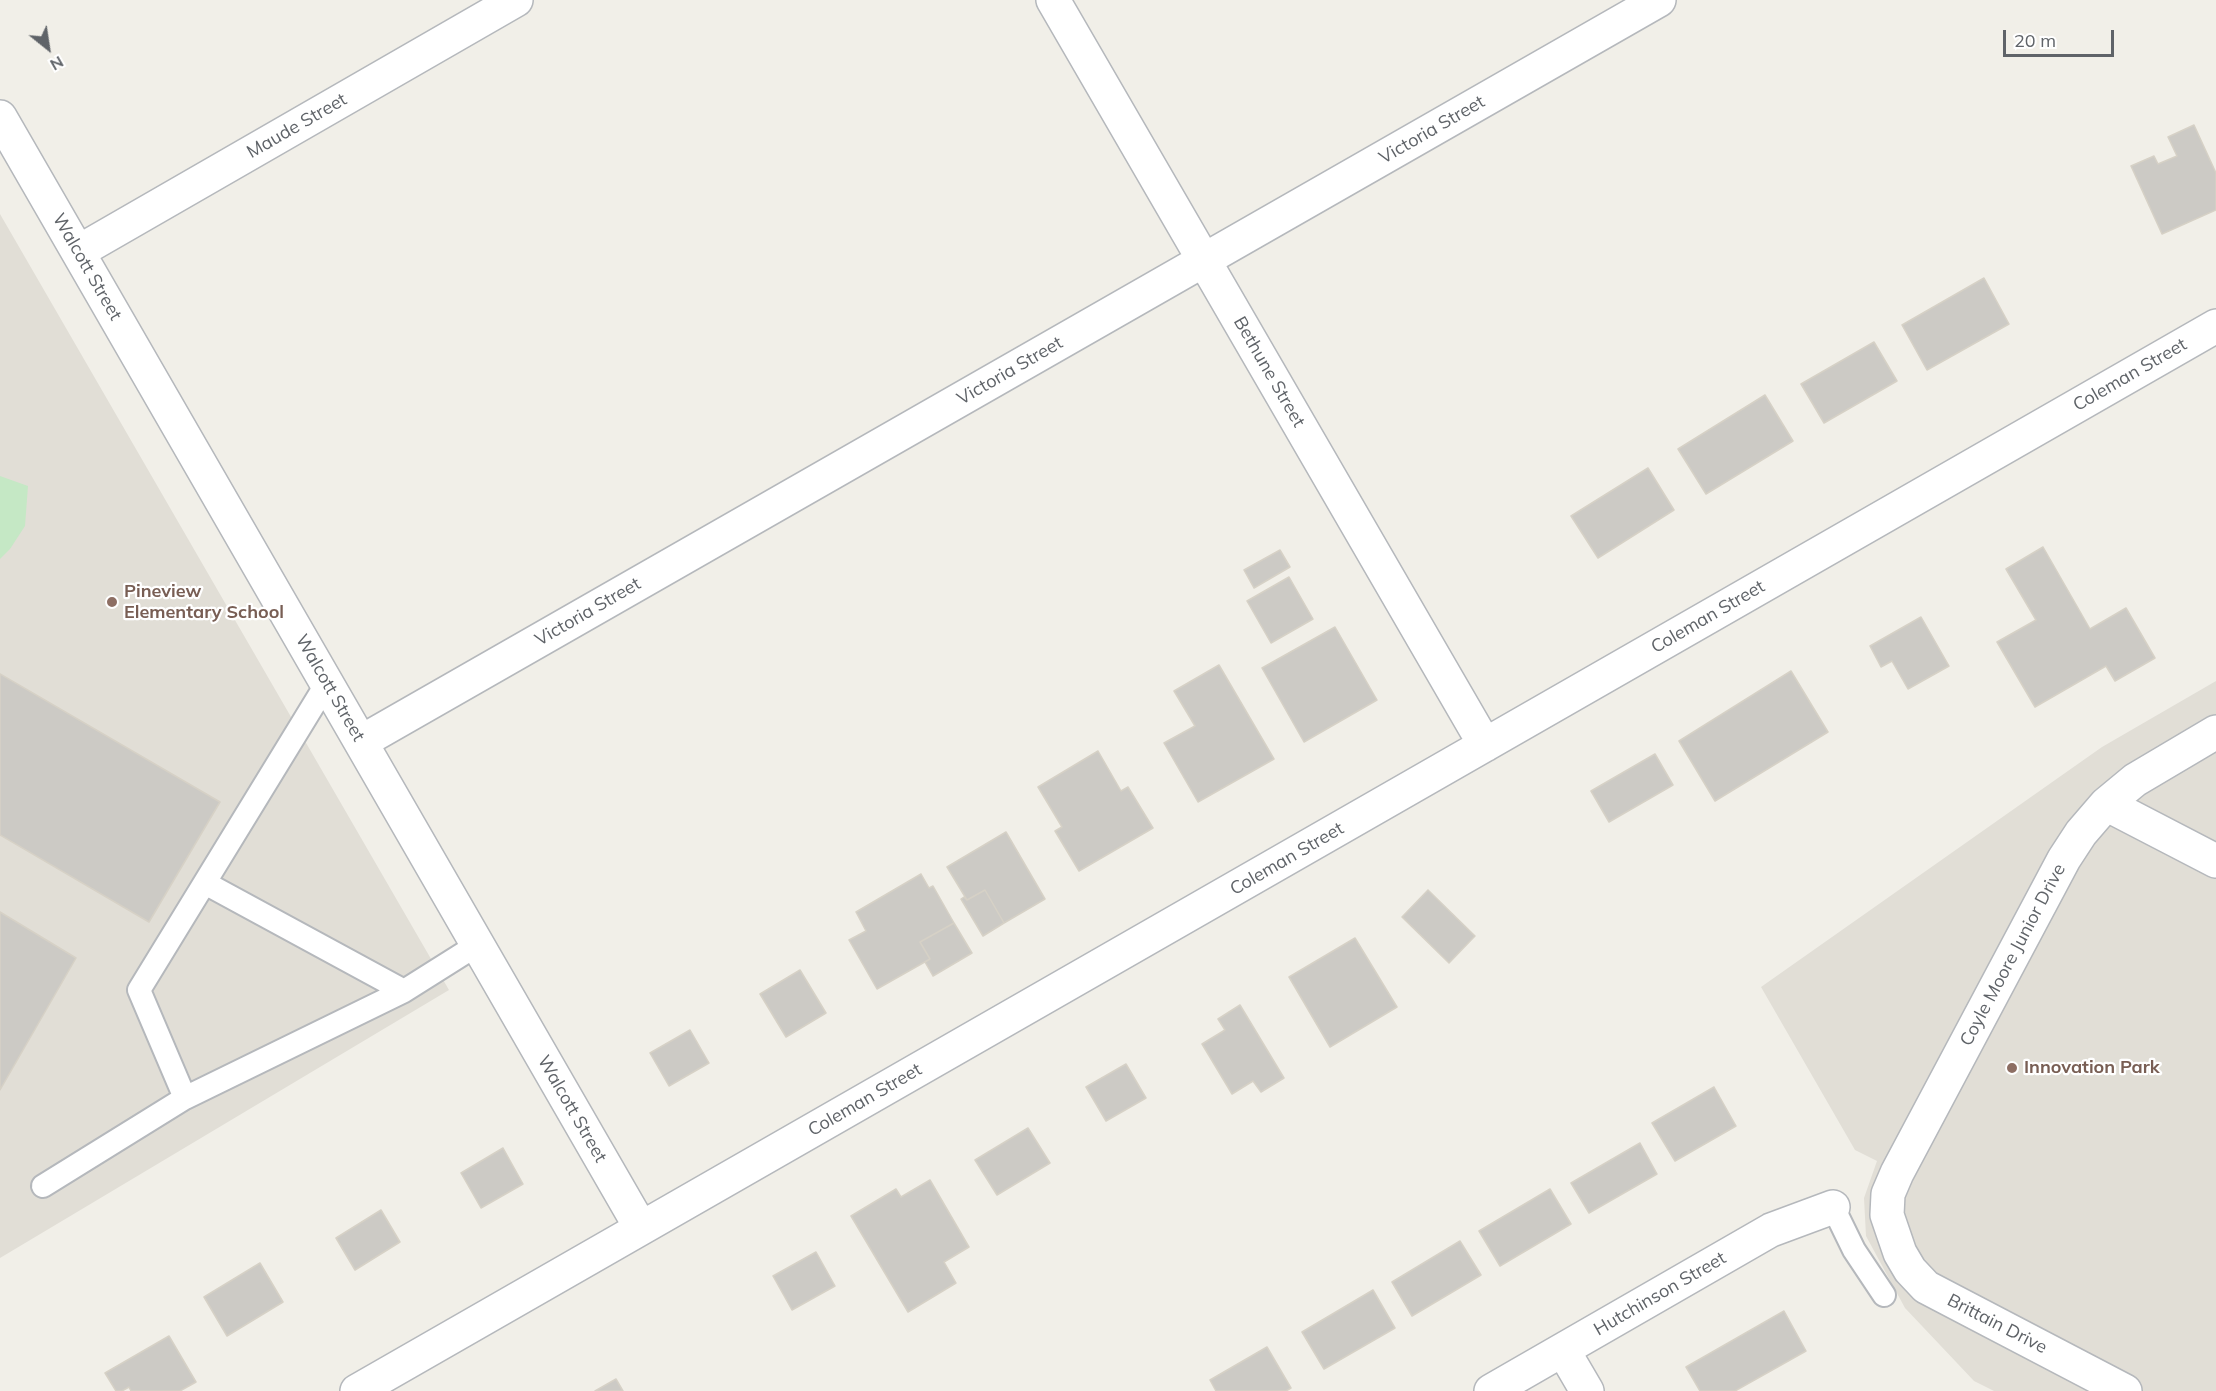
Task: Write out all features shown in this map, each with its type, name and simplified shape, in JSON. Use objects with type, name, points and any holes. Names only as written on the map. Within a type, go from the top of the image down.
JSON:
[{"type":"street","name":"Maude Street","points":[[78,252],[516,0]]},
{"type":"street","name":"Bethune Street","points":[[1053,0],[1485,745]]},
{"type":"street","name":"Victoria Street","points":[[361,742],[1659,0]]},
{"type":"street","name":"Walcott Street","points":[[0,117],[641,1228]]},
{"type":"street","name":"Coleman Street","points":[[357,1391],[2216,326]]},
{"type":"street","name":"Coyle Moore Junior Drive","points":[[1893,1234],[1887,1215],[1888,1194],[1897,1173],[2064,859],[2081,833],[2106,804],[2135,780],[2216,732]]},
{"type":"street","points":[[2106,804],[2216,861]]},
{"type":"street","name":"Hutchinson Street","points":[[1491,1391],[1771,1230],[1833,1207]]},
{"type":"street","name":"Brittain Drive","points":[[1893,1234],[1905,1262],[1926,1287],[2126,1391]]},
{"type":"street","points":[[1563,1350],[1587,1391]]},
{"type":"lane","points":[[185,1098],[139,990],[327,683]]},
{"type":"lane","points":[[205,882],[404,991]]},
{"type":"lane","points":[[43,1186],[185,1098],[404,991],[477,945]]},
{"type":"lane","points":[[1833,1207],[1854,1250],[1884,1294]]},
{"type":"shaded area","name":"Pineview Elementary School","points":[[0,214],[449,990],[0,1258]]},
{"type":"shaded area","name":"Innovation Park","points":[[2216,681],[2216,1391],[1994,1391],[1974,1381],[1905,1308],[1866,1236],[1864,1198],[1877,1161],[1855,1150],[1761,987],[2102,747]]},
{"type":"green space","points":[[0,476],[28,486],[25,526],[10,549],[0,559]]},
{"type":"building","points":[[2194,125],[2216,173],[2216,210],[2162,234],[2131,166],[2154,156],[2158,164],[2177,156],[2168,137]]},
{"type":"building","points":[[1984,278],[2009,324],[1927,370],[1902,325]]},
{"type":"building","points":[[1874,342],[1897,381],[1824,423],[1801,384]]},
{"type":"building","points":[[1765,395],[1793,441],[1706,494],[1678,449]]},
{"type":"building","points":[[1648,468],[1674,510],[1598,558],[1571,516]]},
{"type":"building","points":[[2043,547],[2090,629],[2126,608],[2155,658],[2115,681],[2106,666],[2035,707],[1997,642],[2036,620],[2006,569]]},
{"type":"building","points":[[1280,550],[1290,567],[1254,588],[1244,570]]},
{"type":"building","points":[[1289,577],[1313,619],[1271,643],[1247,601]]},
{"type":"building","points":[[1921,617],[1949,666],[1908,689],[1892,661],[1881,667],[1870,646]]},
{"type":"building","points":[[1335,627],[1377,700],[1304,742],[1262,668]]},
{"type":"building","points":[[1219,665],[1274,759],[1198,802],[1164,743],[1195,726],[1174,691]]},
{"type":"building","points":[[1791,671],[1828,732],[1715,801],[1679,741]]},
{"type":"building","points":[[0,674],[220,802],[149,922],[0,835]]},
{"type":"building","points":[[1098,751],[1121,791],[1128,787],[1153,828],[1079,871],[1055,831],[1062,827],[1038,787]]},
{"type":"building","points":[[1655,754],[1673,785],[1609,822],[1591,791]]},
{"type":"building","points":[[1006,832],[1045,899],[1004,923],[985,890],[967,900],[947,867]]},
{"type":"building","points":[[921,874],[929,888],[933,886],[954,923],[920,942],[930,959],[877,989],[849,940],[866,931],[856,912]]},
{"type":"building","points":[[985,890],[1004,923],[983,936],[961,899],[964,897],[967,900]]},
{"type":"building","points":[[1428,890],[1475,936],[1449,963],[1402,917]]},
{"type":"building","points":[[0,912],[76,958],[0,1090]]},
{"type":"building","points":[[954,923],[972,953],[933,976],[925,962],[930,959],[920,942]]},
{"type":"building","points":[[1355,938],[1397,1007],[1330,1047],[1289,977]]},
{"type":"building","points":[[800,970],[826,1013],[786,1037],[760,994]]},
{"type":"building","points":[[1240,1005],[1284,1078],[1261,1092],[1253,1081],[1232,1094],[1202,1044],[1225,1030],[1218,1019]]},
{"type":"building","points":[[690,1030],[709,1063],[669,1086],[650,1053]]},
{"type":"building","points":[[1126,1064],[1146,1098],[1106,1121],[1086,1087]]},
{"type":"building","points":[[1714,1087],[1736,1126],[1675,1161],[1652,1123]]},
{"type":"building","points":[[1028,1128],[1050,1163],[997,1195],[975,1160]]},
{"type":"building","points":[[1640,1143],[1657,1174],[1589,1213],[1571,1183]]},
{"type":"building","points":[[503,1148],[523,1184],[481,1208],[461,1173]]},
{"type":"building","points":[[930,1180],[969,1247],[944,1262],[956,1283],[908,1312],[851,1216],[896,1189],[901,1197]]},
{"type":"building","points":[[1550,1189],[1571,1224],[1500,1266],[1479,1231]]},
{"type":"building","points":[[381,1210],[400,1242],[355,1270],[336,1238]]},
{"type":"building","points":[[1460,1241],[1481,1275],[1412,1316],[1392,1282]]},
{"type":"building","points":[[816,1252],[835,1286],[792,1310],[773,1276]]},
{"type":"building","points":[[260,1263],[283,1302],[227,1336],[204,1297]]},
{"type":"building","points":[[1373,1290],[1395,1328],[1324,1369],[1302,1332]]},
{"type":"building","points":[[1784,1311],[1806,1351],[1735,1391],[1700,1391],[1686,1367]]},
{"type":"building","points":[[169,1336],[196,1382],[180,1391],[131,1391],[129,1387],[116,1391],[105,1373]]},
{"type":"building","points":[[1267,1347],[1291,1388],[1286,1391],[1216,1391],[1210,1380]]},
{"type":"building","points":[[616,1379],[623,1391],[595,1391]]},
{"type":"place","name":"Pineview Elementary School","points":[[112,602]]},
{"type":"place","name":"Innovation Park","points":[[2012,1068]]}]
